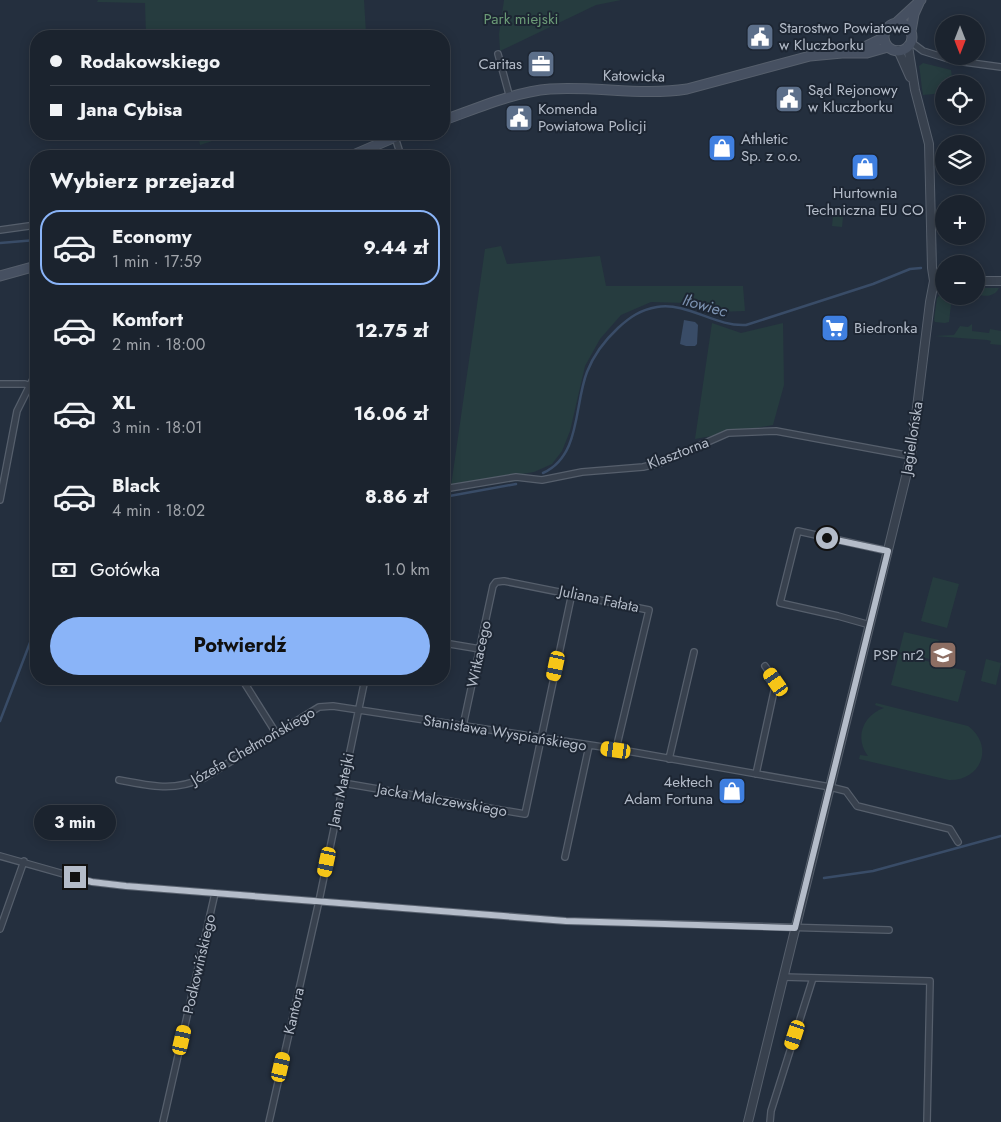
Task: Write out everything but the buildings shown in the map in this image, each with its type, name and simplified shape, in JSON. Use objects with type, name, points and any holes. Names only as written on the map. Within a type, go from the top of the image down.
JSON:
[{"type":"main road","points":[[921,0],[914,14],[909,44],[898,50],[888,47],[884,38],[886,29],[897,22],[921,0]]},
{"type":"main road","points":[[897,22],[905,25],[911,31]]},
{"type":"main road","points":[[852,53],[884,38]]},
{"type":"main road","name":"Katowicka","points":[[450,118],[534,91],[564,88],[667,92],[687,89],[824,54],[867,53],[888,47]]},
{"type":"main road","points":[[365,150],[388,140]]},
{"type":"main road","points":[[0,276],[30,268]]},
{"type":"street","points":[[909,44],[935,55]]},
{"type":"street","name":"Jagiellońska","points":[[748,1122],[911,456],[934,281],[932,268],[929,144],[913,83],[909,44]]},
{"type":"street","name":"Jagiellońska","points":[[898,50],[913,83]]},
{"type":"street","points":[[498,54],[510,98]]},
{"type":"street","points":[[985,65],[1001,67]]},
{"type":"street","points":[[0,230],[30,226]]},
{"type":"street","points":[[985,281],[1001,281]]},
{"type":"street","points":[[0,384],[25,384],[30,386]]},
{"type":"street","points":[[0,500],[17,411],[30,392]]},
{"type":"street","name":"Klasztorna","points":[[450,488],[516,477],[542,480],[582,472],[643,467],[660,463],[728,433],[776,431],[911,456]]},
{"type":"street","points":[[870,625],[780,604],[798,531],[888,551]]},
{"type":"street","name":"Juliana Fałata","points":[[496,582],[504,581],[572,593],[649,610],[616,750]]},
{"type":"street","name":"Witkacego","points":[[463,726],[493,586],[496,582]]},
{"type":"street","points":[[541,739],[572,593]]},
{"type":"street","points":[[450,644],[480,648]]},
{"type":"street","points":[[669,759],[694,652]]},
{"type":"street","points":[[756,774],[776,682],[765,666]]},
{"type":"street","points":[[246,685],[276,733]]},
{"type":"street","name":"Jana Matejki","points":[[319,901],[364,685]]},
{"type":"street","name":"Józefa Chełmońskiego","points":[[119,780],[160,787],[187,785],[204,778],[319,708],[332,706],[358,710]]},
{"type":"street","name":"Stanisława Wyspiańskiego","points":[[358,710],[616,750],[830,786]]},
{"type":"street","name":"Jacka Malczewskiego","points":[[343,783],[525,814],[541,739]]},
{"type":"street","points":[[565,857],[589,746]]},
{"type":"street","points":[[830,786],[846,791],[857,806],[950,829],[958,842]]},
{"type":"street","points":[[0,856],[109,885],[566,921],[889,930]]},
{"type":"street","points":[[0,929],[24,862]]},
{"type":"street","name":"Podkowińskiego","points":[[163,1122],[215,893]]},
{"type":"street","name":"Kantora","points":[[269,1122],[319,901]]},
{"type":"street","points":[[783,978],[930,981],[927,1122]]},
{"type":"street","points":[[770,1122],[771,1111],[813,978]]},
{"type":"green space","points":[[98,0],[364,0],[366,30],[146,30],[145,3],[97,2]]},
{"type":"green space","name":"Park miejski","points":[[504,0],[621,0],[596,5],[500,51],[499,34]]},
{"type":"green space","points":[[923,63],[951,70],[952,75],[935,75],[935,94],[923,95],[919,66]]},
{"type":"green space","points":[[199,140],[215,140],[200,145]]},
{"type":"green space","points":[[834,206],[844,207],[842,227],[832,226]]},
{"type":"green space","points":[[501,246],[507,264],[600,256],[606,286],[743,286],[745,311],[718,312],[686,303],[651,302],[621,315],[600,339],[585,366],[570,431],[562,451],[552,464],[534,472],[451,486],[485,249]]},
{"type":"green space","points":[[985,288],[999,288],[992,295],[986,296]]},
{"type":"green space","points":[[936,305],[951,305],[949,322],[935,322]]},
{"type":"green space","points":[[712,323],[741,333],[783,323],[784,385],[773,425],[695,439]]},
{"type":"green space","points":[[972,324],[972,331],[989,333],[990,329],[1001,331],[1001,345],[990,344],[991,341],[987,340],[934,336],[954,335],[960,326],[968,327]]},
{"type":"green space","points":[[933,577],[959,584],[947,628],[921,621]]},
{"type":"green space","points":[[904,632],[939,640],[934,660],[899,652]]},
{"type":"green space","points":[[899,654],[966,671],[958,702],[891,685]]},
{"type":"green space","points":[[986,659],[1001,663],[996,685],[981,681]]},
{"type":"green space","points":[[876,703],[968,726],[981,743],[981,761],[969,775],[960,779],[949,780],[859,759],[860,755],[868,756],[862,742],[863,728],[871,716],[884,708],[875,705]]},
{"type":"water","points":[[684,320],[695,322],[698,325],[697,344],[695,346],[680,344]]},
{"type":"waterway","points":[[0,243],[30,240]]},
{"type":"waterway","name":"Iłowiec","points":[[543,473],[555,465],[564,455],[570,442],[583,385],[596,354],[613,333],[636,314],[651,308],[668,306],[735,325],[746,325],[873,284],[910,269],[921,268]]},
{"type":"waterway","name":"Iłowiec","points":[[450,496],[516,484]]},
{"type":"waterway","name":"Iłowiec","points":[[0,721],[30,643]]},
{"type":"waterway","points":[[824,878],[873,871],[1001,836]]},
{"type":"place","name":"Starostwo Powiatowe w Kluczborku","points":[[760,37]]},
{"type":"place","name":"Caritas","points":[[541,64]]},
{"type":"place","name":"Sąd Rejonowy w Kluczborku","points":[[789,99]]},
{"type":"place","name":"Komenda Powiatowa Policji","points":[[519,118]]},
{"type":"place","name":"Athletic Sp. z o.o.","points":[[722,148]]},
{"type":"place","name":"Hurtownia Techniczna EU CO","points":[[865,167]]},
{"type":"place","name":"Biedronka","points":[[835,328]]},
{"type":"place","name":"PSP nr2","points":[[943,655]]},
{"type":"place","name":"4ektech Adam Fortuna","points":[[732,791]]},
{"type":"route","points":[[75,877],[109,885],[566,921],[795,928],[888,551],[827,538]]}]
